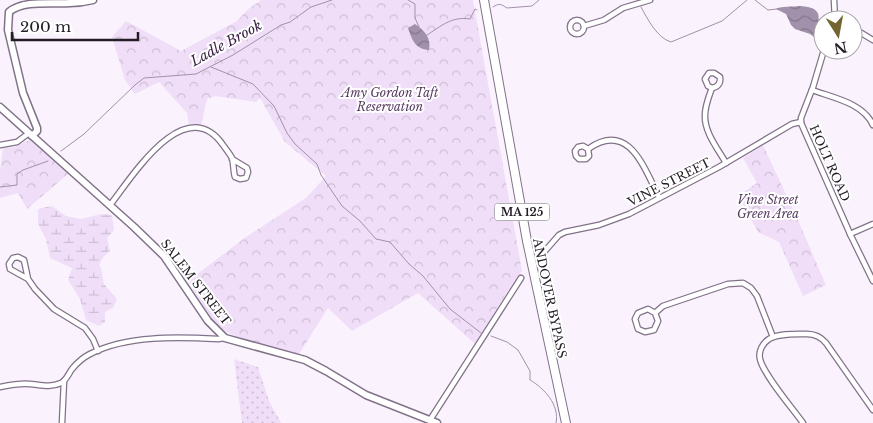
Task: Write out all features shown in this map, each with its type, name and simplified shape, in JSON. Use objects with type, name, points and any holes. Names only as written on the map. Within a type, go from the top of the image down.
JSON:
[{"type":"main road","name":"ANDOVER BYPASS","points":[[484,0],[527,241],[566,423]]},
{"type":"street","points":[[0,145],[17,142],[37,131],[21,86],[8,30],[9,12],[15,7],[26,3],[70,3],[93,0]]},
{"type":"street","points":[[584,26],[604,20],[623,8],[650,0]]},
{"type":"street","name":"HOLT ROAD","points":[[821,60],[801,122],[850,234],[873,281]]},
{"type":"street","points":[[712,88],[705,110],[706,124],[726,163]]},
{"type":"street","points":[[812,90],[857,108],[869,116],[873,125]]},
{"type":"street","name":"SALEM STREET","points":[[0,107],[164,256],[208,321],[225,338],[305,360],[326,370],[366,395],[434,422]]},
{"type":"street","name":"VINE STREET","points":[[544,252],[559,235],[606,223],[629,214],[726,163],[792,124],[801,122]]},
{"type":"street","points":[[110,206],[151,153],[183,129],[195,127],[210,132],[218,138],[232,159],[235,177],[244,179],[248,174],[248,169],[245,165],[232,159]]},
{"type":"street","points":[[588,149],[608,140],[626,144],[635,153],[660,197]]},
{"type":"street","points":[[850,234],[873,224]]},
{"type":"street","points":[[28,279],[24,260],[18,257],[13,258],[9,264],[11,271],[28,279],[54,308],[85,328],[94,339],[98,350]]},
{"type":"street","points":[[434,422],[521,278]]},
{"type":"street","points":[[654,313],[671,304],[723,286],[743,283],[751,288],[757,296],[773,337]]},
{"type":"street","points":[[648,310],[654,313],[658,322],[654,330],[644,332],[638,329],[635,320],[638,313],[648,310]]},
{"type":"street","points":[[803,423],[769,376],[760,360],[760,353],[764,344],[773,337],[808,334],[820,338],[826,343],[873,410]]},
{"type":"street","points":[[62,423],[64,381],[82,359],[98,350],[160,337],[225,338]]},
{"type":"street","points":[[0,387],[24,384],[52,386],[64,381]]},
{"type":"green space","name":"Amy Gordon Taft Reservation","points":[[261,0],[473,0],[522,271],[475,344],[418,293],[352,331],[328,308],[299,354],[235,336],[219,326],[202,305],[188,281],[246,237],[306,198],[326,176],[285,142],[260,98],[256,102],[215,96],[207,99],[201,125],[189,124],[187,113],[159,82],[135,94],[125,80],[112,37],[126,21],[181,51],[237,21],[247,10]]},
{"type":"green space","points":[[31,141],[68,174],[27,209],[18,193],[0,198],[0,170],[3,148],[15,147]]},
{"type":"green space","name":"Vine Street Green Area","points":[[763,145],[826,285],[803,296],[779,242],[758,232],[738,196],[757,183],[743,158]]},
{"type":"green space","points":[[52,206],[66,216],[81,219],[101,214],[112,215],[114,230],[107,238],[110,251],[104,256],[99,265],[104,284],[117,299],[113,308],[105,312],[105,322],[99,326],[86,320],[80,299],[68,280],[72,268],[50,258],[46,239],[38,224],[38,209]]},
{"type":"green space","points":[[234,359],[258,367],[269,401],[281,423],[242,423]]},
{"type":"water","points":[[800,6],[815,9],[813,10],[813,36],[795,29],[786,14],[776,9]]},
{"type":"water","points":[[415,24],[426,35],[429,41],[429,50],[420,48],[413,40],[408,28]]},
{"type":"waterway","name":"Ladle Brook","points":[[61,151],[84,134],[144,78],[196,74],[233,55],[281,25],[290,22],[311,7],[332,0]]},
{"type":"waterway","name":"Ladle Brook","points":[[408,0],[415,4],[415,18],[419,27]]},
{"type":"waterway","name":"Ladle Brook","points":[[493,7],[498,5],[507,8],[532,6],[539,0]]},
{"type":"waterway","name":"Ladle Brook","points":[[641,7],[657,32],[671,42],[722,21],[747,0]]},
{"type":"waterway","name":"Ladle Brook","points":[[755,0],[768,10],[777,9]]},
{"type":"waterway","name":"Ladle Brook","points":[[427,35],[452,20],[470,19],[475,9],[477,10]]},
{"type":"waterway","points":[[211,67],[253,84],[274,106],[287,133],[295,144],[317,164],[321,175],[342,206],[360,221],[376,239],[390,242],[409,264],[423,276],[450,309],[481,333]]},
{"type":"waterway","name":"Ladle Brook","points":[[0,187],[17,185],[17,174],[48,161]]},
{"type":"waterway","points":[[491,336],[507,342],[518,350],[530,371],[530,380],[550,398],[556,410],[556,423]]}]
